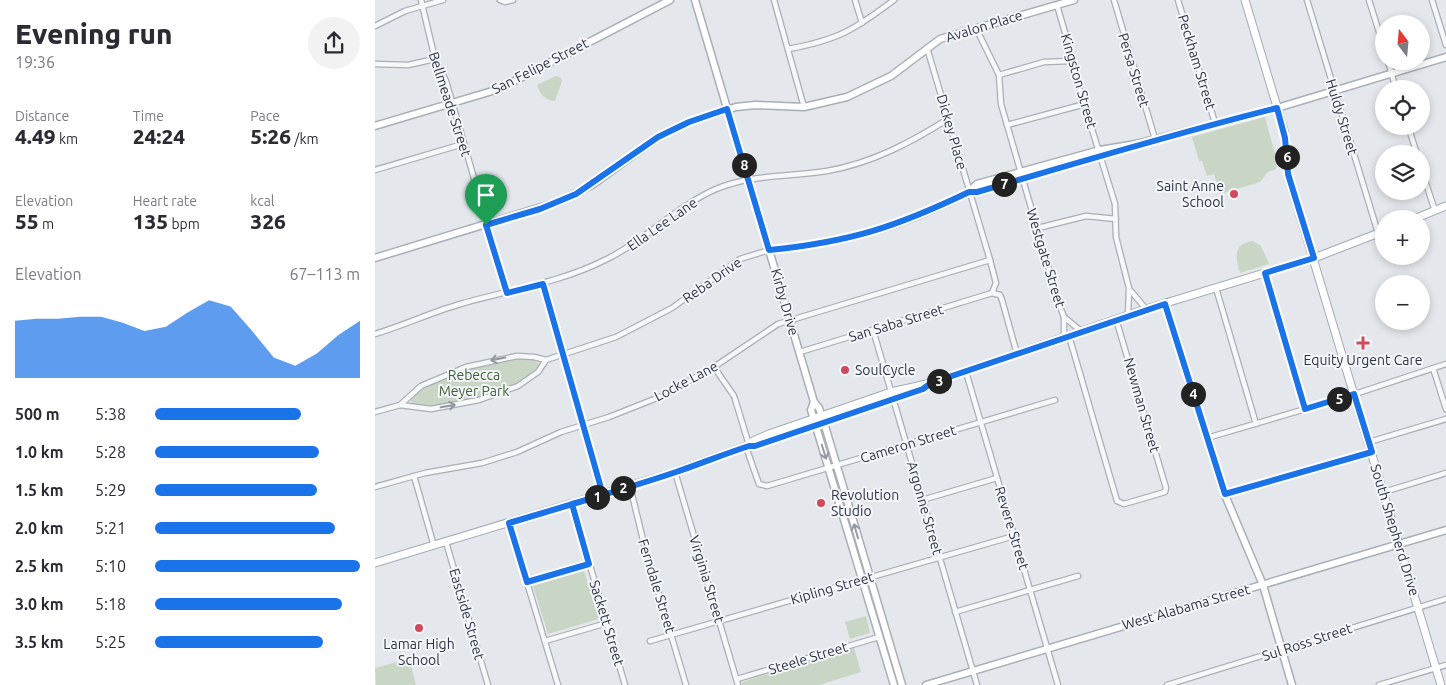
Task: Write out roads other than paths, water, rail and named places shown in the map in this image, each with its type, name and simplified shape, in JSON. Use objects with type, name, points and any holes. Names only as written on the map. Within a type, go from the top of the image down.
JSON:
[{"type":"main road","name":"South Shepherd Drive","points":[[1245,0],[1285,138],[1288,174],[1441,685]]},
{"type":"main road","points":[[1430,212],[1446,206]]},
{"type":"main road","points":[[375,563],[603,495],[747,446],[755,446],[823,419],[892,396],[923,389],[931,383],[1116,319],[1314,258],[1375,234]]},
{"type":"street","name":"Bellmeade Street","points":[[421,0],[435,59],[446,81],[507,293]]},
{"type":"street","points":[[375,26],[422,6],[443,0]]},
{"type":"street","points":[[500,0],[505,2],[513,0]]},
{"type":"street","name":"San Felipe Street","points":[[375,126],[499,89],[670,0]]},
{"type":"street","name":"Kirby Drive","points":[[695,0],[789,320],[814,402],[819,408],[823,419],[902,685]]},
{"type":"street","points":[[774,0],[804,107]]},
{"type":"street","points":[[855,0],[862,23]]},
{"type":"street","points":[[788,49],[833,39],[862,23],[894,0]]},
{"type":"street","name":"Avalon Place","points":[[375,258],[540,209],[576,194],[658,137],[689,122],[727,109],[755,105],[804,107],[838,100],[869,88],[891,76],[927,48],[949,35],[1074,0]]},
{"type":"street","name":"Persa Street","points":[[1114,0],[1155,139]]},
{"type":"street","name":"Peckham Street","points":[[1178,0],[1215,124]]},
{"type":"street","name":"Huldy Street","points":[[1307,0],[1334,91],[1375,214]]},
{"type":"street","points":[[1369,0],[1375,19]]},
{"type":"street","points":[[1433,0],[1446,45]]},
{"type":"street","name":"Kingston Street","points":[[1057,5],[1070,50],[1071,61],[1115,203],[1116,237],[1129,288]]},
{"type":"street","name":"Westgate Street","points":[[976,28],[999,74],[1001,104],[1065,317],[1066,337],[1117,501],[1124,504],[1166,491]]},
{"type":"street","name":"Dickey Place","points":[[927,48],[990,260],[996,283],[992,293]]},
{"type":"street","points":[[1136,144],[1277,108],[1446,57]]},
{"type":"street","points":[[375,64],[408,65],[435,59]]},
{"type":"street","points":[[999,74],[1044,62],[1071,61]]},
{"type":"street","points":[[1390,70],[1393,80]]},
{"type":"street","points":[[1007,125],[1085,104]]},
{"type":"street","name":"Ella Lee Lane","points":[[375,334],[451,306],[543,284],[588,268],[620,253],[701,197],[748,179],[825,171],[866,161],[897,149],[948,119]]},
{"type":"street","points":[[375,170],[463,144]]},
{"type":"street","name":"Reba Drive","points":[[400,405],[421,386],[466,367],[517,356],[546,360],[616,337],[672,308],[740,259],[769,250],[809,246],[859,237],[913,218],[969,192],[977,184],[1100,150],[1136,144]]},
{"type":"street","name":"Reba Drive","points":[[969,192],[977,192],[1102,157],[1136,144]]},
{"type":"street","points":[[1430,195],[1435,210]]},
{"type":"street","points":[[1038,228],[1086,216],[1116,219]]},
{"type":"street","name":"Locke Lane","points":[[375,488],[414,476],[471,466],[503,456],[645,403],[714,367],[772,326],[990,260]]},
{"type":"street","points":[[1265,273],[1305,409]]},
{"type":"street","points":[[543,284],[603,495]]},
{"type":"street","points":[[1129,288],[1146,309]]},
{"type":"street","points":[[1128,316],[1129,288]]},
{"type":"street","points":[[1216,288],[1256,424]]},
{"type":"street","points":[[992,293],[998,293],[1002,300],[1017,354]]},
{"type":"street","name":"San Saba Street","points":[[799,352],[992,293]]},
{"type":"street","points":[[1165,304],[1225,494],[1263,585],[1292,685]]},
{"type":"street","name":"Westgate Street","points":[[1065,317],[1081,332]]},
{"type":"street","name":"Newman Street","points":[[1116,319],[1166,491]]},
{"type":"street","name":"Argonne Street","points":[[873,330],[977,685]]},
{"type":"street","name":"Reba Drive","points":[[375,412],[400,405],[431,409],[479,400],[518,386],[538,372],[546,360]]},
{"type":"street","points":[[1207,438],[1446,364]]},
{"type":"street","points":[[714,367],[735,397],[747,446]]},
{"type":"street","points":[[1433,368],[1446,409]]},
{"type":"street","name":"Revere Street","points":[[966,372],[1058,685]]},
{"type":"street","name":"Cameron Street","points":[[747,446],[755,476],[762,486],[1055,400]]},
{"type":"street","name":"Kirby Drive","points":[[814,402],[811,410],[894,685]]},
{"type":"street","points":[[1369,442],[1446,419]]},
{"type":"street","points":[[1225,494],[1372,452]]},
{"type":"street","name":"Virginia Street","points":[[675,472],[738,685]]},
{"type":"street","points":[[1384,492],[1446,473]]},
{"type":"street","points":[[414,476],[433,546]]},
{"type":"street","points":[[922,500],[997,478]]},
{"type":"street","name":"Ferndale Street","points":[[631,486],[644,544],[686,685]]},
{"type":"street","name":"Sackett Street","points":[[572,504],[625,685]]},
{"type":"street","points":[[509,523],[558,685]]},
{"type":"street","name":"West Alabama Street","points":[[926,685],[1446,530]]},
{"type":"street","name":"Kipling Street","points":[[649,641],[1014,536]]},
{"type":"street","name":"Eastside Street","points":[[446,542],[488,685]]},
{"type":"street","points":[[527,582],[589,564]]},
{"type":"street","points":[[955,612],[1078,576]]},
{"type":"street","name":"Sul Ross Street","points":[[1167,685],[1446,599]]},
{"type":"street","points":[[545,641],[607,623]]},
{"type":"street","points":[[879,637],[890,646]]},
{"type":"street","name":"Steele Street","points":[[737,679],[879,637]]},
{"type":"street","points":[[1379,685],[1446,665]]},
{"type":"place","name":"Saint Anne School","points":[[1234,194]]},
{"type":"place","name":"Equity Urgent Care","points":[[1363,343]]},
{"type":"place","name":"SoulCycle","points":[[845,370]]},
{"type":"place","name":"Revolution Studio","points":[[821,503]]},
{"type":"place","name":"Lamar High School","points":[[419,628]]},
{"type":"park label","name":"Rebecca Meyer Park","points":[[474,384]]}]
